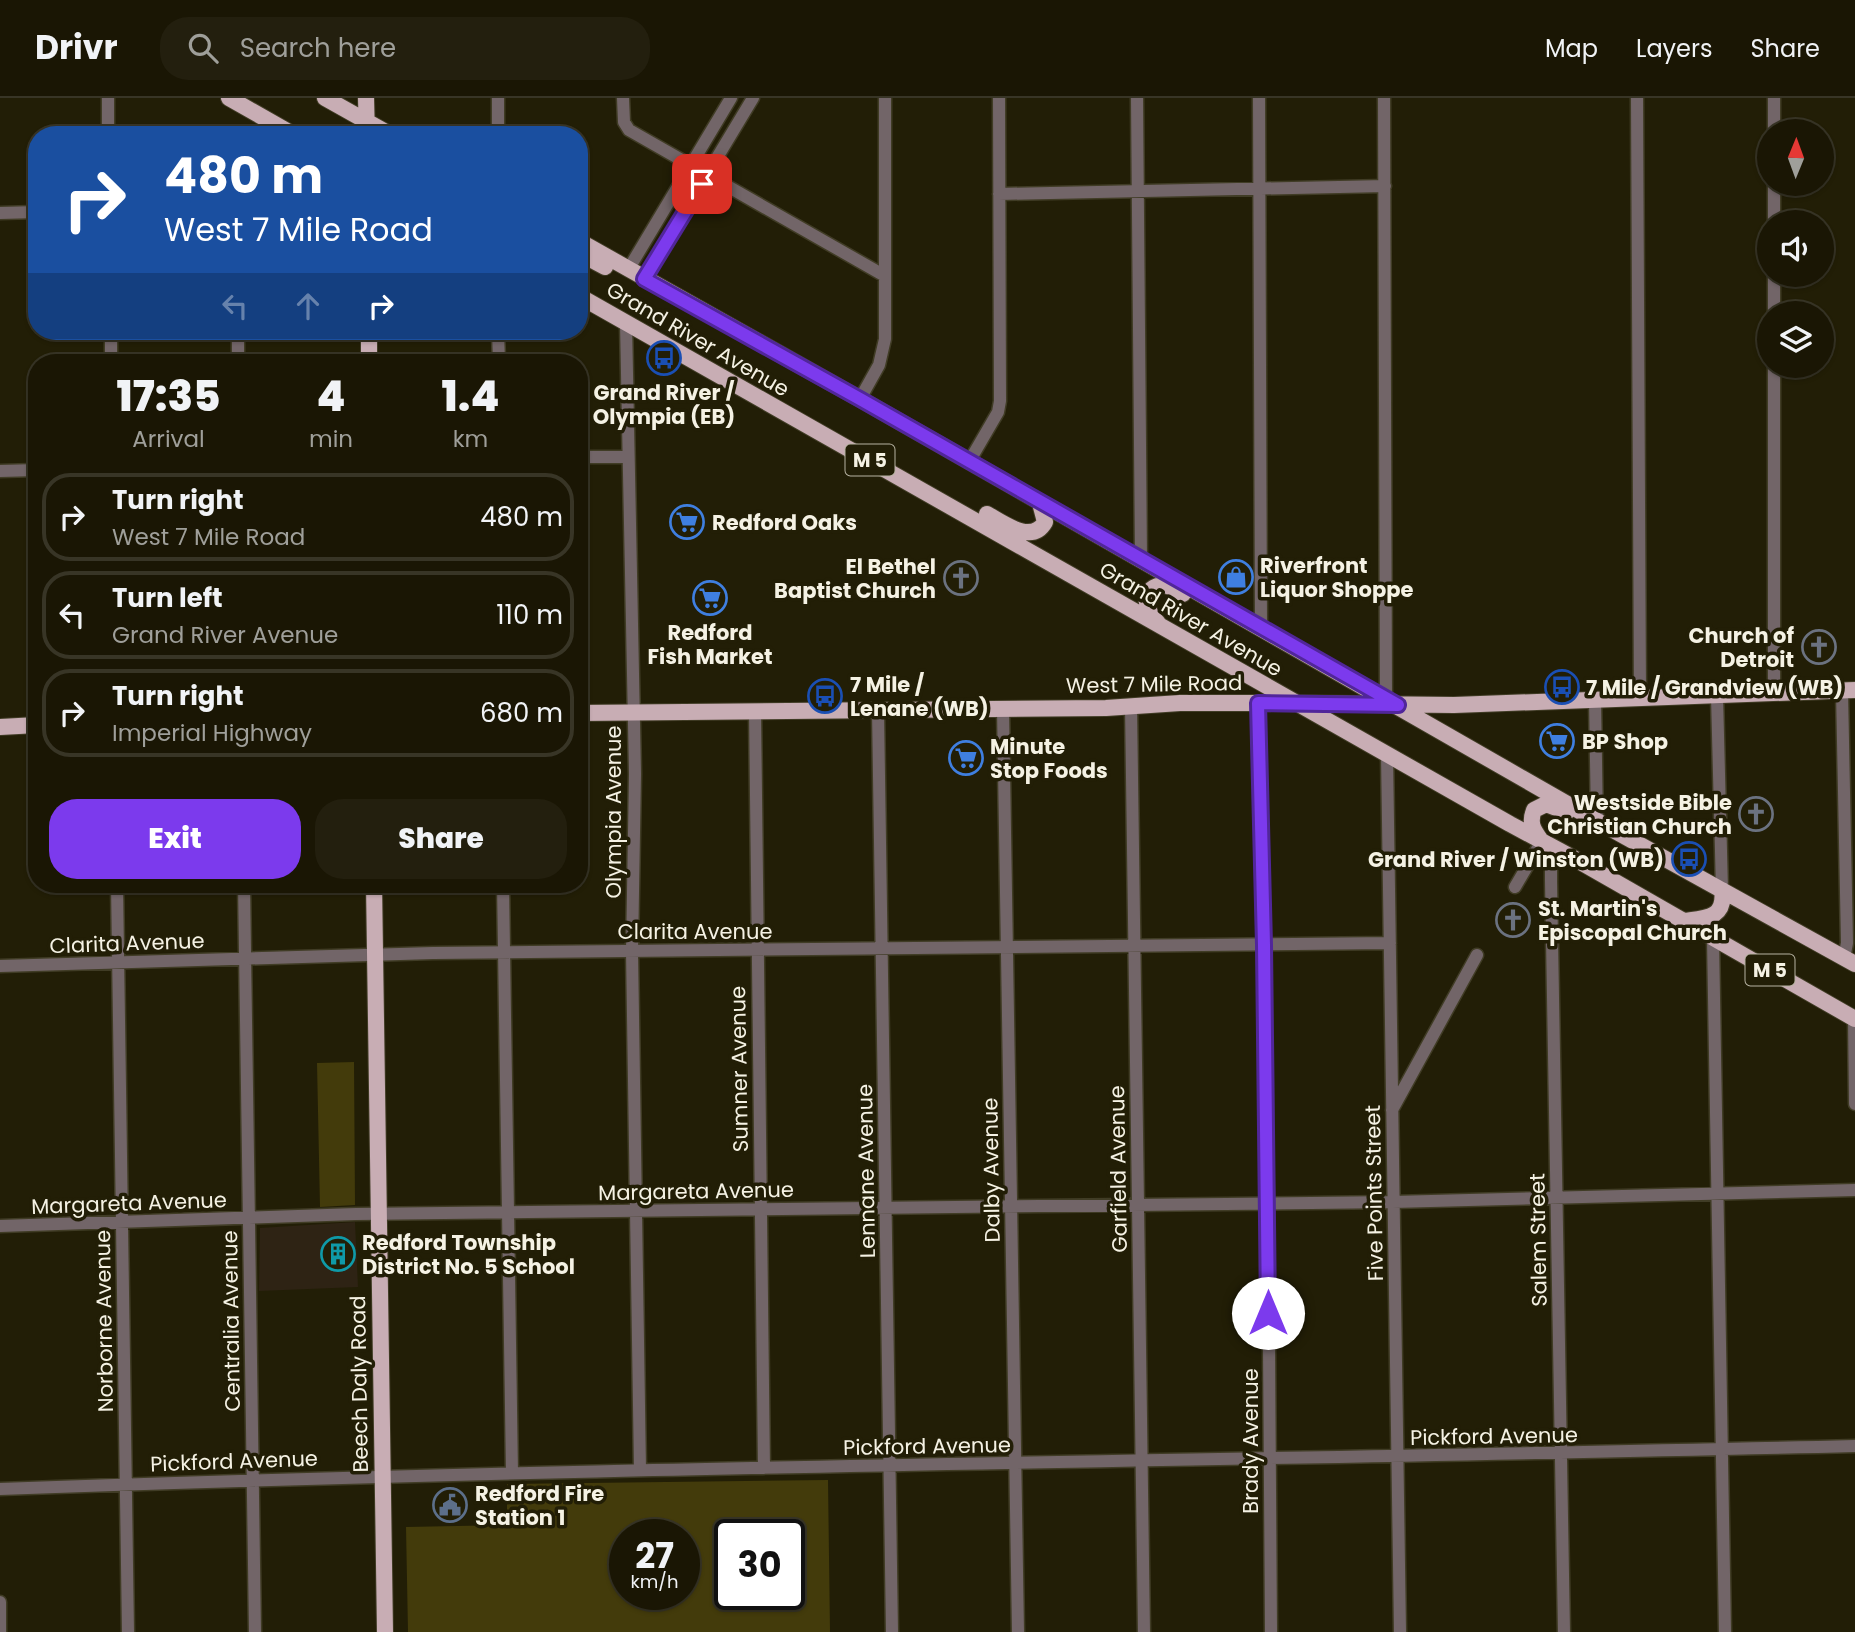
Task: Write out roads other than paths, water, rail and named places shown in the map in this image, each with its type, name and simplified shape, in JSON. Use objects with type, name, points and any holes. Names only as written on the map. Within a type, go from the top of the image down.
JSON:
[{"type":"main road","points":[[229,98],[278,126]]},
{"type":"main road","points":[[325,98],[363,126]]},
{"type":"main road","points":[[366,98],[366,126]]},
{"type":"main road","name":"Grand River Avenue","points":[[588,247],[860,399],[1597,821],[1850,961]]},
{"type":"main road","points":[[588,259],[693,316],[724,323]]},
{"type":"main road","name":"Grand River Avenue","points":[[588,301],[1854,1019]]},
{"type":"main road","points":[[899,476],[924,480],[1014,529],[1028,533],[1041,529],[1045,522],[1040,503]]},
{"type":"main road","points":[[1161,626],[1150,616],[1146,606],[1151,592],[1158,586],[1166,585],[1206,608],[1227,609]]},
{"type":"main road","name":"West 7 Mile Road","points":[[588,713],[1595,700],[1849,691]]},
{"type":"main road","points":[[0,727],[28,725]]},
{"type":"main road","points":[[1542,841],[1530,821],[1534,810],[1539,806],[1554,806],[1582,820],[1597,821]]},
{"type":"main road","points":[[1685,921],[1707,918],[1714,914],[1721,908],[1722,890]]},
{"type":"main road","name":"Beech Daly Road","points":[[373,893],[385,1632]]},
{"type":"street","points":[[108,98],[108,126]]},
{"type":"street","points":[[498,98],[498,126]]},
{"type":"street","points":[[623,98],[624,122],[629,130],[885,276]]},
{"type":"street","points":[[628,270],[731,98]]},
{"type":"street","points":[[644,279],[754,98]]},
{"type":"street","points":[[860,399],[879,365],[883,352],[885,98]]},
{"type":"street","points":[[969,462],[998,412],[1000,401],[999,98]]},
{"type":"street","points":[[1137,98],[1141,560]]},
{"type":"street","points":[[1259,98],[1261,629]]},
{"type":"street","points":[[1384,98],[1392,702]]},
{"type":"street","points":[[1637,98],[1640,699]]},
{"type":"street","points":[[1774,98],[1774,119]]},
{"type":"street","points":[[999,194],[1385,186]]},
{"type":"street","points":[[0,213],[28,212]]},
{"type":"street","name":"Olympia Avenue","points":[[626,323],[635,774],[632,951],[640,1470]]},
{"type":"street","points":[[1774,378],[1774,693]]},
{"type":"street","points":[[588,457],[627,457]]},
{"type":"street","points":[[0,471],[28,470]]},
{"type":"street","points":[[1849,691],[1847,932],[1850,961]]},
{"type":"street","points":[[1717,696],[1722,890]]},
{"type":"street","points":[[1595,700],[1597,821]]},
{"type":"street","name":"Brady Avenue","points":[[1258,703],[1268,1202],[1271,1632]]},
{"type":"street","name":"Garfield Avenue","points":[[1131,706],[1144,1632]]},
{"type":"street","name":"Dalby Avenue","points":[[1003,708],[1017,1632]]},
{"type":"street","name":"Lennane Avenue","points":[[878,710],[892,1632]]},
{"type":"street","name":"Sumner Avenue","points":[[755,711],[764,1468]]},
{"type":"street","name":"Five Points Street","points":[[1387,754],[1400,1632]]},
{"type":"street","points":[[1515,887],[1542,841]]},
{"type":"street","name":"Salem Street","points":[[1558,849],[1551,862],[1564,1632]]},
{"type":"street","name":"Norborne Avenue","points":[[117,893],[128,1632]]},
{"type":"street","name":"Centralia Avenue","points":[[244,893],[255,1632]]},
{"type":"street","points":[[503,893],[512,1473]]},
{"type":"street","points":[[1713,939],[1725,1632]]},
{"type":"street","name":"Clarita Avenue","points":[[0,965],[374,954],[1390,943]]},
{"type":"street","points":[[1391,1111],[1477,955]]},
{"type":"street","points":[[1854,1019],[1855,1104]]},
{"type":"street","name":"Margareta Avenue","points":[[0,1226],[378,1215],[1393,1202],[1855,1190]]},
{"type":"street","name":"Pickford Avenue","points":[[0,1489],[382,1475],[1268,1460],[1855,1446]]},
{"type":"street","points":[[0,1602],[0,1632]]},
{"type":"place","name":"Grand River / Olympia (EB)","points":[[664,358]]},
{"type":"place","name":"Redford Oaks","points":[[687,522]]},
{"type":"place","name":"Riverfront Liquor Shoppe","points":[[1236,577]]},
{"type":"place","name":"El Bethel Baptist Church","points":[[961,578]]},
{"type":"place","name":"Redford Fish Market","points":[[710,598]]},
{"type":"place","name":"Church of Detroit","points":[[1819,647]]},
{"type":"place","name":"7 Mile / Grandview (WB)","points":[[1562,687]]},
{"type":"place","name":"7 Mile / Lenane (WB)","points":[[825,696]]},
{"type":"place","name":"BP Shop","points":[[1557,741]]},
{"type":"place","name":"Minute Stop Foods","points":[[966,758]]},
{"type":"place","name":"Westside Bible Christian Church","points":[[1756,814]]},
{"type":"place","name":"Grand River / Winston (WB)","points":[[1689,859]]},
{"type":"place","name":"St. Martin's Episcopal Church","points":[[1513,920]]},
{"type":"place","name":"Redford Township District No. 5 School","points":[[338,1254]]},
{"type":"place","name":"Redford Fire Station 1","points":[[450,1505]]}]
